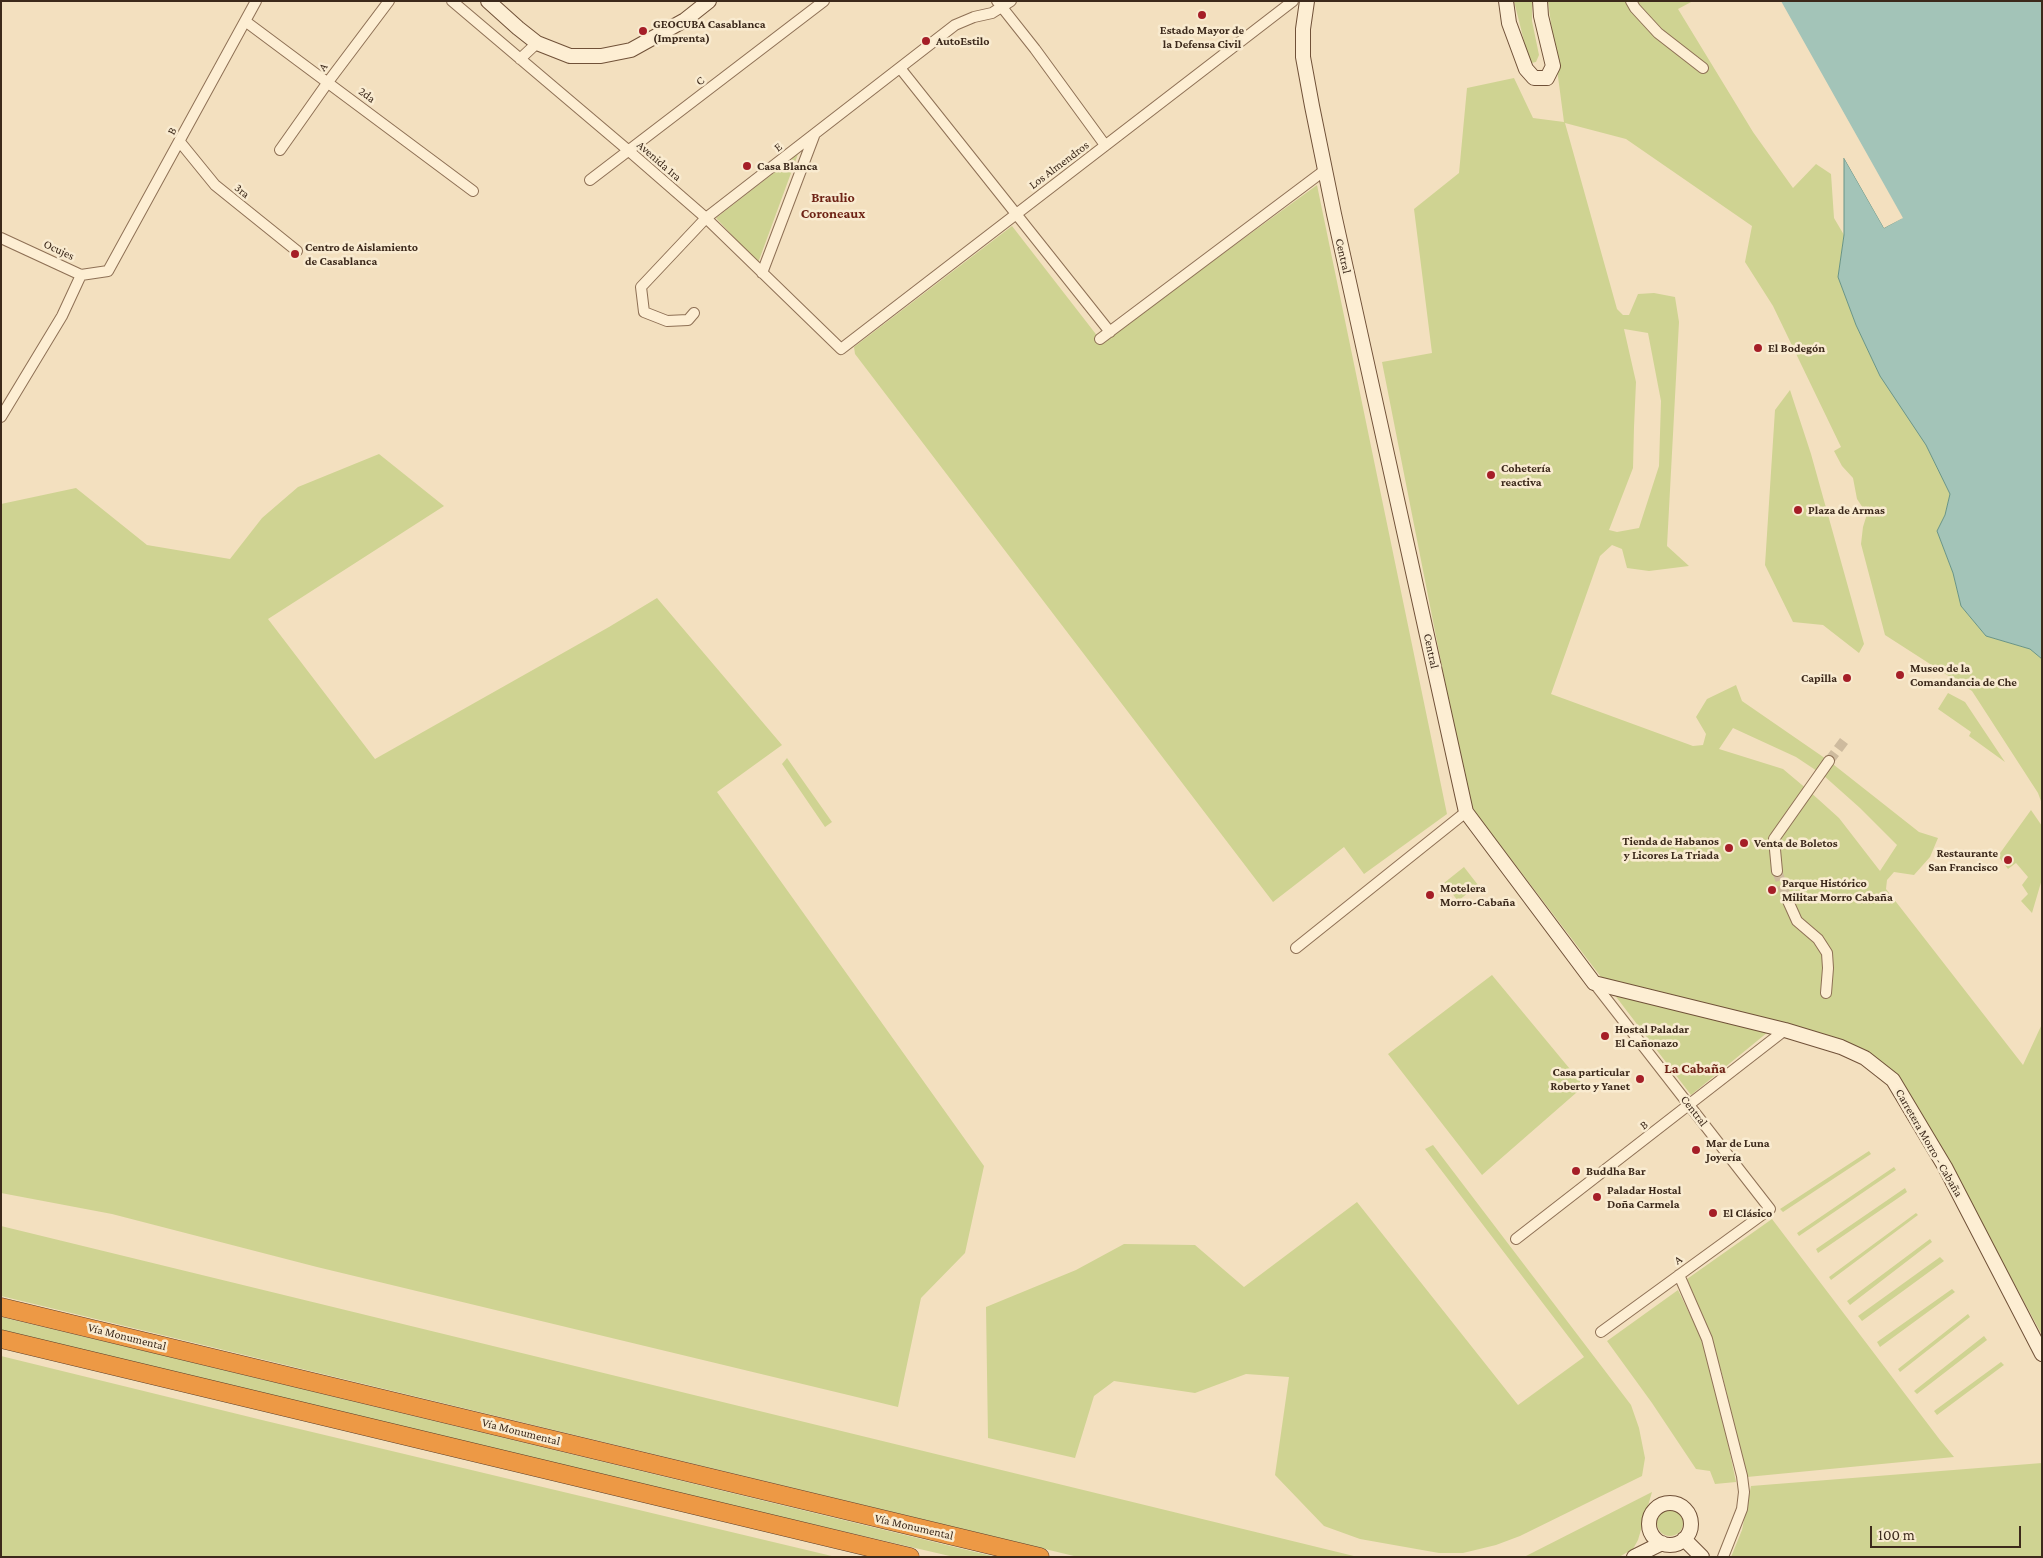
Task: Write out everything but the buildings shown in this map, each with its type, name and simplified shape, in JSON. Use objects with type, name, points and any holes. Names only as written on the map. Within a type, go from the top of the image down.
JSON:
[{"type":"highway","name":"Vía Monumental","points":[[1,1307],[1040,1557]]},
{"type":"highway","points":[[1,1339],[910,1557]]},
{"type":"street","name":"B","points":[[108,271],[256,1]]},
{"type":"street","name":"A","points":[[280,150],[389,1]]},
{"type":"street","name":"Avenida 1ra","points":[[452,1],[706,218],[841,349]]},
{"type":"street","points":[[488,1],[538,43],[570,56],[601,56],[631,50],[684,20],[709,1]]},
{"type":"street","name":"C","points":[[590,180],[824,1]]},
{"type":"street","name":"E","points":[[694,313],[688,320],[667,321],[644,312],[641,287],[706,218],[955,24],[992,13],[1000,4],[1012,1]]},
{"type":"street","name":"Los Almendros","points":[[841,349],[1293,1]]},
{"type":"street","name":"Central","points":[[1307,1],[1303,29],[1303,57],[1325,170],[1466,812],[1594,983],[1770,1209]]},
{"type":"street","points":[[1506,1],[1509,23],[1526,69],[1534,78],[1547,78],[1553,66],[1541,16],[1540,1]]},
{"type":"street","points":[[1631,1],[1658,33],[1702,68]]},
{"type":"street","points":[[1000,4],[1105,145]]},
{"type":"street","name":"2da","points":[[245,21],[473,191]]},
{"type":"street","points":[[520,59],[538,43]]},
{"type":"street","points":[[900,68],[1110,332]]},
{"type":"street","points":[[762,272],[814,135]]},
{"type":"street","name":"3ra","points":[[180,142],[215,185],[297,251]]},
{"type":"street","points":[[1100,339],[1325,170]]},
{"type":"street","name":"Ocujes","points":[[1,238],[81,275],[108,271]]},
{"type":"street","points":[[1,417],[62,316],[81,275]]},
{"type":"street","points":[[1777,871],[1774,839],[1829,761]]},
{"type":"street","points":[[1296,948],[1466,812]]},
{"type":"street","points":[[1788,902],[1792,914],[1818,940],[1827,953],[1826,993]]},
{"type":"street","name":"Carretera Morro - Cabaña","points":[[1594,983],[1785,1030],[1841,1047],[1864,1058],[1892,1080],[1945,1167],[2042,1354]]},
{"type":"street","name":"B","points":[[1516,1239],[1785,1030]]},
{"type":"street","name":"A","points":[[1601,1332],[1770,1209]]},
{"type":"street","points":[[1679,1275],[1707,1339],[1742,1476],[1744,1492],[1742,1509],[1724,1557]]},
{"type":"street","points":[[1634,1557],[1662,1543],[1674,1544],[1684,1539],[1691,1526],[1688,1513],[1679,1505],[1667,1503],[1655,1509],[1649,1521],[1652,1534],[1662,1543]]},
{"type":"street","points":[[1684,1539],[1702,1557]]},
{"type":"green space","points":[[1514,1],[1532,1],[1532,21],[1539,55],[1536,62],[1531,63],[1529,61]]},
{"type":"green space","points":[[1548,1],[1693,1],[1678,9],[1753,132],[1793,188],[1816,164],[1831,174],[1834,218],[1844,235],[1838,277],[1856,325],[1880,376],[1926,445],[1950,494],[1945,515],[1937,531],[1953,573],[1961,606],[1986,636],[2030,649],[2042,659],[2042,804],[2038,793],[1972,691],[1885,635],[1861,544],[1867,514],[1857,499],[1853,478],[1842,466],[1834,451],[1841,447],[1773,306],[1745,262],[1752,226],[1626,139],[1565,123],[1617,309],[1623,315],[1629,315],[1638,294],[1654,293],[1675,297],[1679,322],[1667,546],[1689,566],[1649,571],[1627,568],[1622,549],[1612,545],[1600,556],[1551,694],[1693,746],[1703,745],[1706,734],[1696,717],[1707,699],[1736,685],[1742,701],[1829,761],[1919,832],[1938,838],[1930,857],[1914,875],[1894,872],[1887,880],[1886,889],[2023,1065],[2042,1024],[2042,1335],[1949,1163],[1898,1075],[1779,1023],[1691,1095],[1469,804],[1382,362],[1432,353],[1414,209],[1459,173],[1467,88],[1514,78],[1533,118],[1564,122]],"holes":[[[1624,329],[1648,333],[1661,401],[1659,466],[1639,528],[1617,532],[1609,530],[1633,468],[1636,382]],[[1733,728],[1796,757],[1823,775],[1860,808],[1897,845],[1880,871],[1839,818],[1783,769],[1719,749]]]},
{"type":"green space","points":[[798,154],[758,263],[716,218]]},
{"type":"green space","points":[[1317,185],[1447,814],[1364,874],[1344,847],[1273,902],[855,354],[854,347],[1012,226],[1102,342]]},
{"type":"green space","name":"Plaza de Armas","points":[[1790,390],[1811,454],[1864,644],[1859,653],[1823,625],[1793,622],[1765,565],[1775,410]]},
{"type":"green space","points":[[379,454],[444,506],[268,619],[375,759],[657,598],[782,745],[717,792],[984,1166],[965,1253],[921,1298],[898,1407],[317,1267],[112,1214],[1,1193],[1,504],[76,488],[147,545],[230,559],[262,518],[298,487]]},
{"type":"green space","points":[[1948,693],[1965,702],[2005,762],[1969,736],[1971,732],[1938,709]]},
{"type":"green space","points":[[787,758],[832,822],[825,827],[782,764]]},
{"type":"green space","points":[[2031,810],[2042,826],[2042,879],[2032,913],[2021,901],[2028,894],[2022,885],[2028,877],[2016,863],[2008,869],[1998,856]]},
{"type":"green space","points":[[1464,867],[1478,885],[1458,901],[1444,883]]},
{"type":"green space","points":[[1492,975],[1584,1086],[1482,1175],[1388,1054]]},
{"type":"green space","points":[[1433,1145],[1631,1405],[1639,1428],[1645,1458],[1642,1476],[1520,1536],[1496,1545],[1463,1553],[1439,1553],[1360,1539],[1324,1526],[1275,1475],[1289,1377],[1246,1374],[1195,1393],[1114,1381],[1094,1396],[1075,1458],[988,1438],[986,1307],[1076,1270],[1124,1244],[1195,1245],[1244,1287],[1357,1202],[1518,1405],[1584,1357],[1425,1149]]},
{"type":"green space","points":[[1869,1151],[1871,1154],[1783,1212],[1780,1209]]},
{"type":"green space","points":[[1894,1167],[1896,1170],[1799,1236],[1797,1233]]},
{"type":"green space","points":[[1905,1188],[1907,1192],[1818,1253],[1816,1249]]},
{"type":"green space","points":[[1916,1213],[1918,1215],[1831,1280],[1829,1277]]},
{"type":"green space","points":[[1772,1219],[1954,1457],[1747,1477],[1722,1374],[1708,1328],[1687,1279]]},
{"type":"green space","points":[[1,1226],[1358,1557],[1078,1557],[1,1296]]},
{"type":"green space","points":[[1930,1239],[1932,1242],[1850,1305],[1847,1301]]},
{"type":"green space","points":[[1940,1257],[1944,1261],[1862,1321],[1858,1316]]},
{"type":"green space","points":[[1952,1289],[1955,1292],[1880,1347],[1877,1342]]},
{"type":"green space","points":[[1678,1290],[1702,1339],[1722,1415],[1736,1482],[1715,1484],[1710,1471],[1696,1469],[1652,1403],[1607,1341]]},
{"type":"green space","points":[[1968,1314],[1970,1317],[1900,1372],[1898,1369]]},
{"type":"green space","points":[[1,1317],[996,1557],[954,1557],[1,1330]]},
{"type":"green space","points":[[1984,1336],[1987,1340],[1917,1394],[1914,1391]]},
{"type":"green space","points":[[1,1356],[266,1421],[836,1557],[1,1557]]},
{"type":"green space","points":[[2001,1362],[2004,1365],[1937,1415],[1934,1411]]},
{"type":"green space","points":[[2042,1463],[2042,1557],[1731,1557],[1742,1530],[1751,1486]]},
{"type":"green space","points":[[1652,1492],[1638,1540],[1633,1549],[1619,1557],[1524,1557]]},
{"type":"green space","points":[[1670,1510],[1679,1514],[1683,1523],[1679,1532],[1670,1536],[1661,1532],[1657,1523],[1661,1514]]},
{"type":"water","points":[[1779,1],[2042,1],[2042,659],[2030,649],[1986,636],[1961,606],[1953,573],[1937,531],[1945,515],[1950,494],[1926,445],[1880,376],[1856,325],[1838,277],[1844,235],[1844,158],[1884,228],[1902,218]]},
{"type":"pier","points":[[1776,1],[1781,1],[1903,218],[1884,228],[1843,156],[1846,157],[1885,224],[1899,217]]},
{"type":"tunnel","points":[[1829,761],[1844,741]]},
{"type":"tunnel","points":[[1777,871],[1788,901]]},
{"type":"place","name":"Estado Mayor de la Defensa Civil","points":[[1202,15]]},
{"type":"place","name":"GEOCUBA Casablanca (Imprenta)","points":[[643,31]]},
{"type":"place","name":"AutoEstilo","points":[[926,41]]},
{"type":"place","name":"Casa Blanca","points":[[747,166]]},
{"type":"place","name":"Centro de Aislamiento de Casablanca","points":[[295,254]]},
{"type":"place","name":"El Bodegón","points":[[1758,348]]},
{"type":"place","name":"Cohetería reactiva","points":[[1491,475]]},
{"type":"place","name":"Plaza de Armas","points":[[1798,510]]},
{"type":"place","name":"Museo de la Comandancia de Che","points":[[1900,675]]},
{"type":"place","name":"Capilla","points":[[1847,678]]},
{"type":"place","name":"Venta de Boletos","points":[[1744,843]]},
{"type":"place","name":"Tienda de Habanos y Licores La Triada","points":[[1729,848]]},
{"type":"place","name":"Restaurante San Francisco","points":[[2008,860]]},
{"type":"place","name":"Parque Histórico Militar Morro Cabaña","points":[[1772,890]]},
{"type":"place","name":"Motelera Morro-Cabaña","points":[[1430,895]]},
{"type":"place","name":"Hostal Paladar El Cañonazo","points":[[1605,1036]]},
{"type":"place","name":"Casa particular Roberto y Yanet","points":[[1640,1079]]},
{"type":"place","name":"Mar de Luna Joyería","points":[[1696,1150]]},
{"type":"place","name":"Buddha Bar","points":[[1576,1171]]},
{"type":"place","name":"Paladar Hostal Doña Carmela","points":[[1597,1197]]},
{"type":"place","name":"El Clásico","points":[[1713,1213]]},
{"type":"district","name":"Braulio Coroneaux","points":[[833,206]]},
{"type":"district","name":"La Cabaña","points":[[1695,1069]]}]
